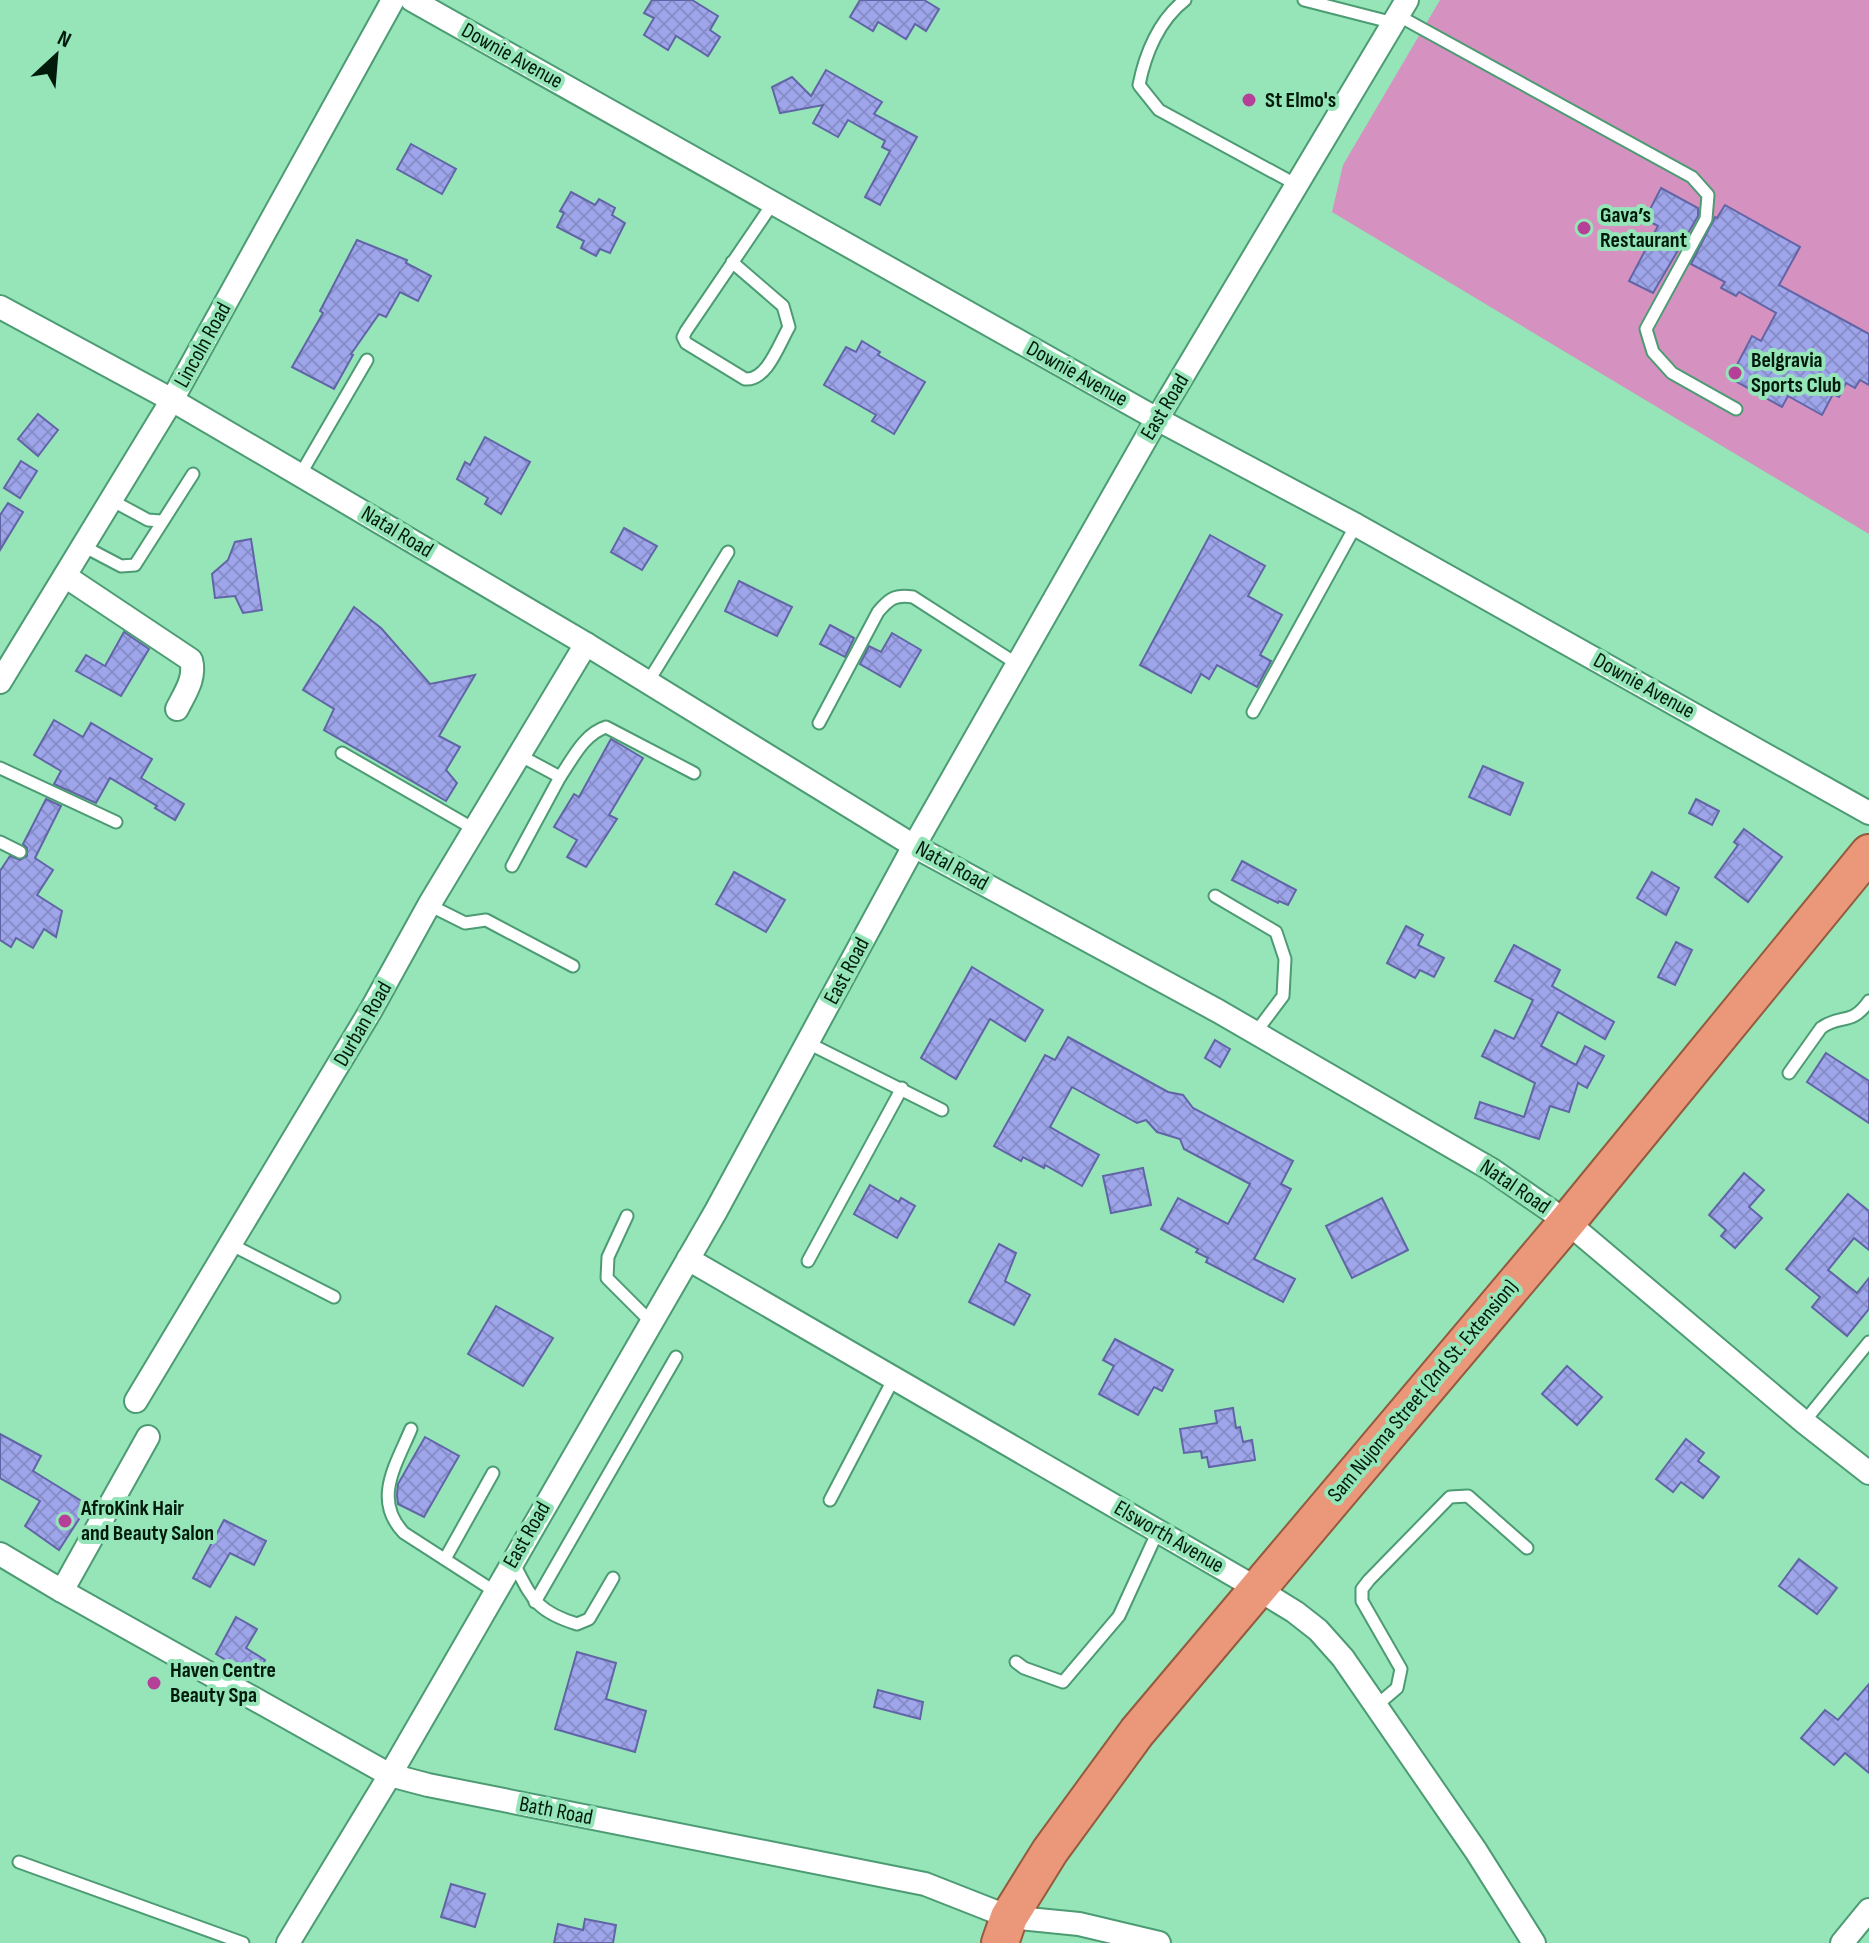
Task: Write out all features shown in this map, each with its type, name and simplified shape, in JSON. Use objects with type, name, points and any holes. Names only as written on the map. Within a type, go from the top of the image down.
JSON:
[{"type":"highway","name":"Sam Nujoma Street (2nd St. Extension)","points":[[1005,1930],[1050,1851],[1137,1732],[1567,1222],[1869,853]]},
{"type":"street","name":"Lincoln Road","points":[[0,682],[172,400],[393,0]]},
{"type":"street","name":"Downie Avenue","points":[[412,0],[1157,419],[1356,525],[1869,813]]},
{"type":"street","name":"East Road","points":[[288,1943],[390,1775],[688,1259],[914,846],[1157,419],[1400,13]]},
{"type":"street","name":"Natal Road","points":[[0,307],[172,400],[300,475],[586,644],[914,846],[1256,1032],[1492,1170],[1567,1222],[1869,1473]]},
{"type":"street","points":[[65,576],[191,660],[194,669],[192,679],[177,709]]},
{"type":"street","name":"Durban Road","points":[[136,1401],[232,1245],[371,1010],[429,905],[586,644]]},
{"type":"street","name":"Elsworth Avenue","points":[[688,1259],[1256,1588],[1318,1630],[1377,1705],[1534,1943]]},
{"type":"street","points":[[62,1591],[148,1437]]},
{"type":"street","name":"Bath Road","points":[[0,1554],[390,1775],[925,1884],[1005,1930],[1079,1924],[1159,1943]]},
{"type":"street","points":[[1842,1943],[1869,1910]]},
{"type":"lane","points":[[1185,0],[1172,10],[1144,58],[1139,85],[1159,110],[1297,185]]},
{"type":"lane","points":[[1304,0],[1400,13],[1692,177],[1708,195],[1706,219],[1646,329],[1653,352],[1672,373],[1736,409]]},
{"type":"lane","points":[[732,262],[783,306],[789,327],[762,374],[753,380],[745,379],[721,365],[686,343],[683,337],[732,262],[773,203]]},
{"type":"lane","points":[[300,475],[367,360]]},
{"type":"lane","points":[[83,546],[121,566],[135,565],[193,474]]},
{"type":"lane","points":[[111,500],[148,520],[161,521]]},
{"type":"lane","points":[[1253,712],[1356,525]]},
{"type":"lane","points":[[648,682],[728,552]]},
{"type":"lane","points":[[819,723],[878,612],[890,598],[901,595],[913,597],[1017,664]]},
{"type":"lane","points":[[512,866],[560,777],[583,742],[597,730],[606,727],[694,773]]},
{"type":"lane","points":[[342,753],[474,829]]},
{"type":"lane","points":[[521,756],[560,777]]},
{"type":"lane","points":[[0,768],[116,822]]},
{"type":"lane","points":[[0,842],[20,852]]},
{"type":"lane","points":[[1215,896],[1276,932],[1281,945],[1285,959],[1283,996],[1256,1032]]},
{"type":"lane","points":[[429,905],[465,923],[486,920],[573,966]]},
{"type":"lane","points":[[1789,1073],[1821,1028],[1858,1015],[1869,1001]]},
{"type":"lane","points":[[808,1043],[942,1110]]},
{"type":"lane","points":[[808,1261],[902,1088]]},
{"type":"lane","points":[[627,1216],[608,1257],[607,1278],[651,1322]]},
{"type":"lane","points":[[232,1245],[334,1297]]},
{"type":"lane","points":[[1804,1422],[1869,1342]]},
{"type":"lane","points":[[535,1602],[676,1357]]},
{"type":"lane","points":[[830,1500],[894,1378]]},
{"type":"lane","points":[[411,1429],[389,1481],[387,1509],[394,1523],[404,1533],[494,1591]]},
{"type":"lane","points":[[445,1559],[493,1473]]},
{"type":"lane","points":[[1377,1705],[1397,1688],[1401,1669],[1362,1601],[1362,1589],[1369,1580],[1450,1497],[1468,1496],[1527,1548]]},
{"type":"lane","points":[[1016,1662],[1063,1682],[1119,1616],[1158,1531]]},
{"type":"lane","points":[[512,1560],[535,1602],[555,1617],[577,1624],[589,1619],[613,1578]]},
{"type":"lane","points":[[390,1775],[512,1560]]},
{"type":"lane","points":[[19,1862],[243,1943]]},
{"type":"shaded area","name":"Belgravia Sports Club","points":[[1440,0],[1869,0],[1869,534],[1332,212],[1343,165]]},
{"type":"building","points":[[652,0],[692,0],[718,16],[710,30],[720,37],[708,56],[676,36],[668,50],[644,35],[654,18],[644,13]]},
{"type":"building","points":[[860,0],[924,0],[939,9],[926,31],[915,24],[906,39],[878,22],[873,31],[850,17]]},
{"type":"building","points":[[826,70],[882,102],[874,114],[917,137],[880,205],[865,197],[890,151],[882,147],[885,141],[848,120],[838,137],[813,123],[823,105],[780,113],[772,87],[792,77],[811,96]]},
{"type":"building","points":[[411,144],[456,169],[442,194],[397,169]]},
{"type":"building","points":[[1661,188],[1698,208],[1698,216],[1653,293],[1629,281],[1658,226],[1645,219]]},
{"type":"building","points":[[571,192],[595,205],[599,199],[615,208],[612,215],[625,223],[610,253],[600,249],[596,256],[581,248],[584,241],[557,227],[564,213],[560,211]]},
{"type":"building","points":[[1725,205],[1800,247],[1779,285],[1869,334],[1869,385],[1860,380],[1855,388],[1846,383],[1839,397],[1833,394],[1822,415],[1788,396],[1782,407],[1730,378],[1752,336],[1761,341],[1776,313],[1739,292],[1736,296],[1721,288],[1725,282],[1691,264],[1715,217]]},
{"type":"building","points":[[357,240],[407,260],[406,263],[431,276],[418,301],[400,292],[386,317],[379,314],[351,354],[334,389],[292,367],[323,313],[320,311]]},
{"type":"building","points":[[862,341],[880,352],[878,355],[925,382],[894,434],[872,421],[876,415],[824,385],[846,347],[856,352]]},
{"type":"building","points":[[38,414],[58,430],[38,456],[18,439]]},
{"type":"building","points":[[485,437],[530,462],[501,514],[485,504],[488,498],[457,479],[465,462],[470,465]]},
{"type":"building","points":[[21,461],[37,471],[20,498],[4,488]]},
{"type":"building","points":[[8,503],[23,512],[0,550],[0,515]]},
{"type":"building","points":[[624,528],[657,546],[642,570],[611,552]]},
{"type":"building","points":[[1210,535],[1265,566],[1248,596],[1282,615],[1260,655],[1271,661],[1257,687],[1217,665],[1209,679],[1201,674],[1191,693],[1140,665]]},
{"type":"building","points":[[251,539],[262,610],[243,613],[235,596],[215,598],[212,574],[228,560],[235,542]]},
{"type":"building","points":[[739,581],[792,607],[777,636],[725,611]]},
{"type":"building","points":[[354,607],[381,628],[430,684],[475,675],[439,736],[460,747],[446,770],[457,783],[446,801],[324,730],[334,709],[303,690]]},
{"type":"building","points":[[830,625],[854,638],[845,657],[820,644]]},
{"type":"building","points":[[124,632],[149,649],[121,696],[76,671],[86,655],[105,666]]},
{"type":"building","points":[[892,633],[921,650],[900,687],[860,664],[869,646],[881,652]]},
{"type":"building","points":[[54,720],[83,737],[91,723],[152,759],[141,778],[184,804],[175,820],[110,778],[96,803],[54,784],[61,771],[34,755]]},
{"type":"building","points":[[611,739],[643,758],[609,815],[617,819],[586,867],[567,857],[577,840],[554,827],[574,794],[579,797]]},
{"type":"building","points":[[1483,766],[1523,783],[1510,815],[1469,797]]},
{"type":"building","points":[[46,799],[61,806],[35,858],[53,870],[37,895],[62,911],[56,937],[44,929],[33,948],[16,938],[11,947],[0,940],[0,871],[10,856],[20,860],[27,856],[27,848],[23,844]]},
{"type":"building","points":[[1696,799],[1719,811],[1712,825],[1689,813]]},
{"type":"building","points":[[1744,829],[1782,857],[1748,902],[1715,877],[1738,845],[1734,842]]},
{"type":"building","points":[[1242,861],[1296,890],[1288,905],[1232,880]]},
{"type":"building","points":[[734,872],[785,900],[766,932],[716,904]]},
{"type":"building","points":[[1652,872],[1679,888],[1666,915],[1637,898]]},
{"type":"building","points":[[1406,926],[1423,935],[1418,945],[1444,958],[1434,977],[1420,970],[1415,978],[1387,963]]},
{"type":"building","points":[[1676,942],[1692,950],[1675,985],[1658,977]]},
{"type":"building","points":[[1514,945],[1560,970],[1552,986],[1614,1022],[1605,1039],[1558,1012],[1541,1046],[1576,1065],[1585,1046],[1604,1056],[1587,1088],[1578,1083],[1569,1112],[1550,1106],[1539,1139],[1475,1118],[1480,1102],[1524,1117],[1535,1083],[1482,1056],[1495,1030],[1514,1039],[1533,1000],[1495,981]]},
{"type":"building","points":[[972,967],[1043,1010],[1025,1041],[990,1019],[956,1079],[921,1058]]},
{"type":"building","points":[[1068,1037],[1168,1092],[1183,1095],[1193,1108],[1293,1161],[1281,1184],[1291,1189],[1254,1259],[1295,1279],[1283,1302],[1206,1262],[1208,1258],[1196,1252],[1198,1249],[1161,1229],[1178,1198],[1228,1224],[1250,1184],[1184,1149],[1180,1139],[1157,1132],[1146,1120],[1137,1123],[1072,1087],[1050,1127],[1099,1155],[1082,1186],[1045,1165],[1044,1168],[1023,1157],[1021,1161],[994,1146],[1045,1055],[1055,1060]]},
{"type":"building","points":[[1215,1040],[1230,1049],[1220,1067],[1205,1058]]},
{"type":"building","points":[[1826,1053],[1869,1081],[1869,1123],[1807,1082]]},
{"type":"building","points":[[1143,1168],[1151,1205],[1111,1213],[1103,1176]]},
{"type":"building","points":[[1744,1173],[1764,1190],[1749,1207],[1762,1218],[1735,1248],[1721,1236],[1726,1230],[1709,1215]]},
{"type":"building","points":[[870,1185],[899,1202],[901,1198],[915,1206],[897,1238],[854,1214]]},
{"type":"building","points":[[1848,1194],[1869,1211],[1869,1250],[1854,1238],[1828,1270],[1857,1293],[1869,1278],[1869,1309],[1847,1336],[1812,1307],[1820,1297],[1786,1269]]},
{"type":"building","points":[[1382,1198],[1408,1250],[1352,1278],[1326,1226]]},
{"type":"building","points":[[999,1244],[1016,1253],[1005,1281],[1030,1295],[1014,1325],[969,1302]]},
{"type":"building","points":[[496,1306],[553,1338],[523,1386],[468,1354]]},
{"type":"building","points":[[1115,1339],[1173,1370],[1162,1391],[1154,1387],[1138,1415],[1099,1394],[1114,1366],[1103,1360]]},
{"type":"building","points":[[1567,1366],[1602,1397],[1577,1425],[1542,1394]]},
{"type":"building","points":[[1233,1408],[1236,1428],[1240,1427],[1243,1442],[1252,1440],[1255,1460],[1209,1467],[1207,1457],[1202,1458],[1201,1451],[1184,1453],[1180,1429],[1217,1423],[1215,1411]]},
{"type":"building","points":[[0,1434],[41,1456],[33,1471],[88,1505],[59,1550],[25,1526],[40,1501],[0,1478]]},
{"type":"building","points":[[425,1437],[459,1456],[424,1517],[398,1504],[397,1495],[398,1484]]},
{"type":"building","points":[[1686,1439],[1704,1453],[1698,1461],[1719,1477],[1703,1498],[1681,1482],[1673,1492],[1656,1479]]},
{"type":"building","points":[[224,1520],[266,1541],[254,1565],[230,1553],[210,1587],[193,1578]]},
{"type":"building","points":[[1799,1559],[1837,1588],[1817,1614],[1779,1586]]},
{"type":"building","points":[[236,1617],[257,1629],[246,1648],[265,1660],[256,1679],[216,1654]]},
{"type":"building","points":[[577,1652],[616,1663],[606,1699],[646,1711],[635,1752],[555,1729]]},
{"type":"building","points":[[1869,1684],[1869,1773],[1845,1753],[1834,1765],[1801,1738],[1825,1710],[1838,1720]]},
{"type":"building","points":[[878,1690],[923,1702],[920,1719],[874,1707]]},
{"type":"building","points":[[451,1884],[485,1894],[475,1927],[441,1917]]},
{"type":"building","points":[[585,1919],[616,1925],[613,1943],[554,1943],[558,1924],[583,1930]]},
{"type":"place","name":"St Elmo's","points":[[1249,100]]},
{"type":"place","name":"Gava’s Restaurant","points":[[1584,228]]},
{"type":"place","name":"Belgravia Sports Club","points":[[1735,373]]},
{"type":"place","name":"AfroKink Hair and Beauty Salon","points":[[65,1521]]},
{"type":"place","name":"Haven Centre Beauty Spa","points":[[154,1683]]}]
